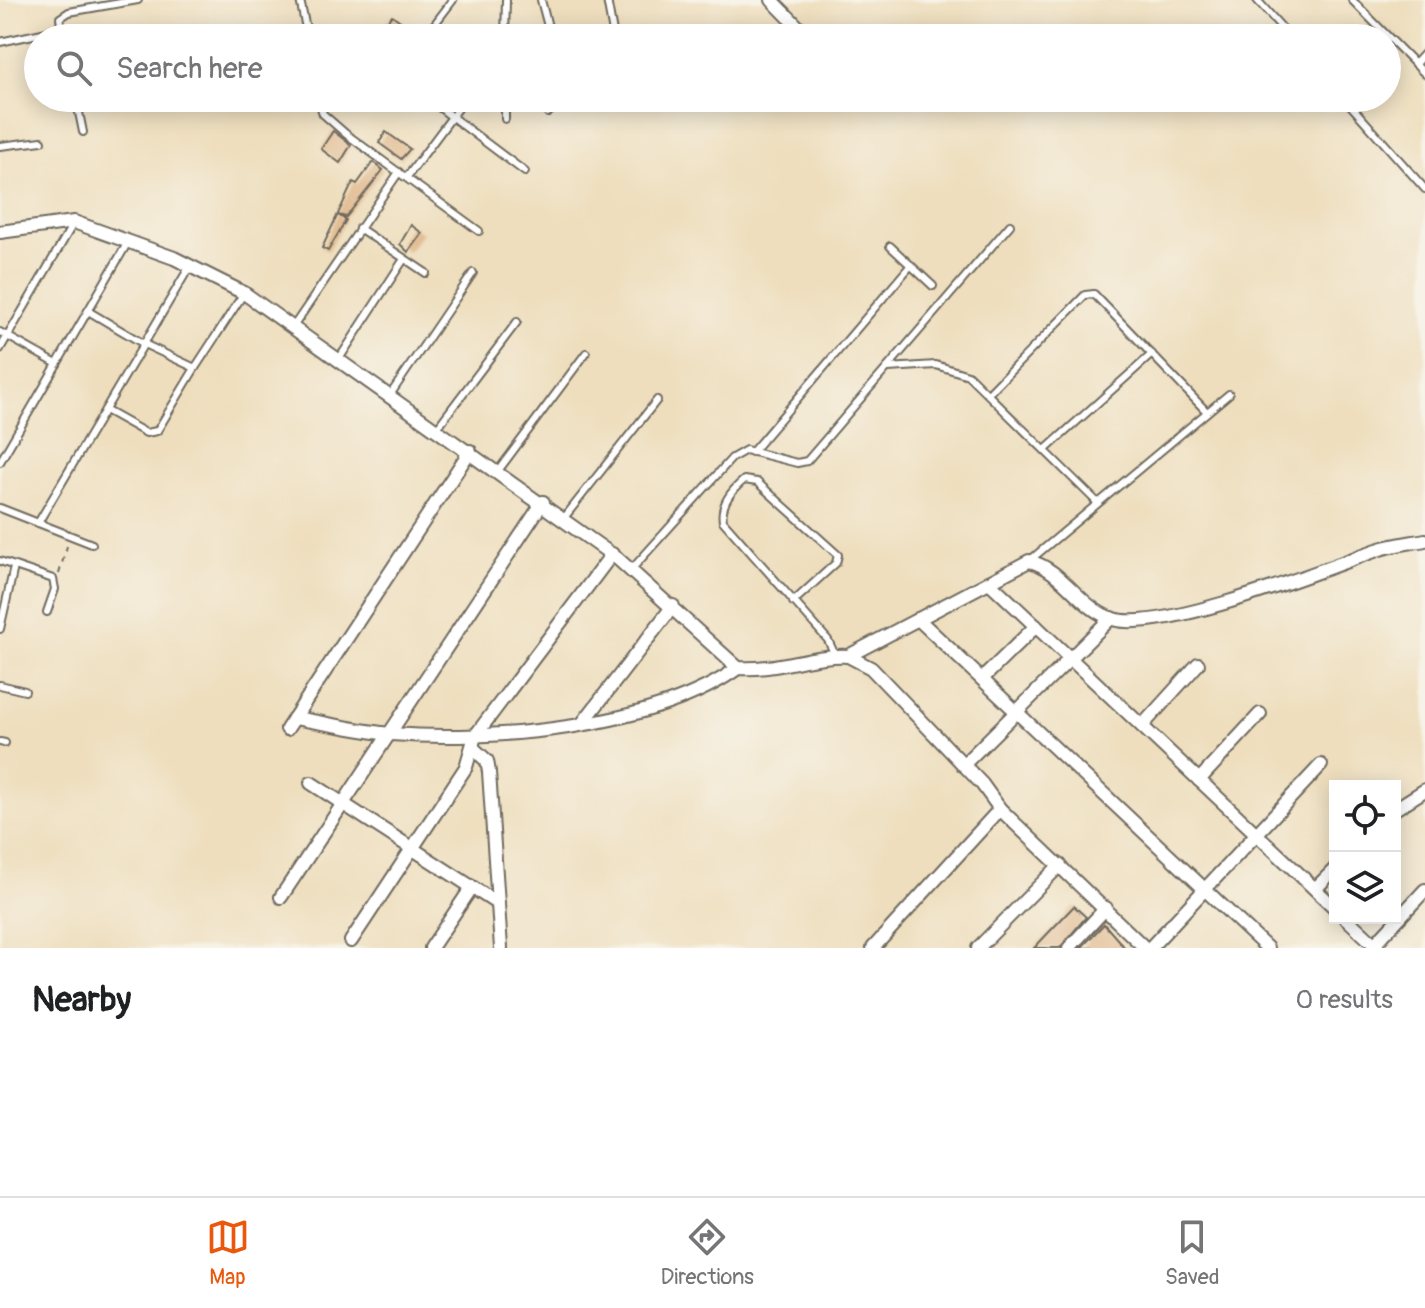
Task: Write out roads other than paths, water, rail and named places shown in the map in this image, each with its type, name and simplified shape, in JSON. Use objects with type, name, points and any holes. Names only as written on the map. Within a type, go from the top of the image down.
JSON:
[{"type":"street","points":[[772,0],[795,24]]},
{"type":"street","points":[[0,232],[74,222],[190,266],[244,293],[543,502],[612,554],[738,668]]},
{"type":"street","points":[[470,451],[291,724],[474,743],[582,724],[674,703],[699,693],[738,668],[776,669],[842,656],[1029,561],[1042,559],[1111,618],[1135,623],[1161,619],[1315,574],[1381,549],[1425,540]]},
{"type":"street","points":[[281,897],[543,502]]},
{"type":"street","points":[[351,941],[413,849],[474,743],[612,554]]},
{"type":"street","points":[[989,582],[1329,902]]},
{"type":"street","points":[[582,724],[673,606]]},
{"type":"street","points":[[963,765],[1111,618]]},
{"type":"street","points":[[918,619],[1267,948]]},
{"type":"street","points":[[982,679],[1036,626]]},
{"type":"street","points":[[842,656],[871,668],[982,784],[1000,809],[1143,947],[1321,765]]},
{"type":"street","points":[[1142,726],[1198,664]]},
{"type":"street","points":[[1199,780],[1260,714]]},
{"type":"street","points":[[474,743],[487,761],[489,772],[501,948]]},
{"type":"street","points":[[311,783],[498,904]]},
{"type":"street","points":[[1401,806],[1422,795]]},
{"type":"street","points":[[873,948],[1000,809]]},
{"type":"street","points":[[978,948],[1060,865]]},
{"type":"street","points":[[1315,889],[1329,875]]},
{"type":"street","points":[[431,948],[472,887]]},
{"type":"street","points":[[1352,924],[1376,946],[1425,890]]},
{"type":"street","points":[[1069,948],[1106,908]]},
{"type":"lane","points":[[61,24],[60,18],[69,12],[138,0]]},
{"type":"lane","points":[[300,0],[305,24]]},
{"type":"lane","points":[[505,24],[506,0]]},
{"type":"lane","points":[[541,0],[547,24]]},
{"type":"lane","points":[[607,0],[611,24]]},
{"type":"lane","points":[[1257,0],[1278,24]]},
{"type":"lane","points":[[1352,0],[1376,24]]},
{"type":"lane","points":[[434,24],[449,2]]},
{"type":"lane","points":[[0,42],[24,37]]},
{"type":"lane","points":[[1401,50],[1425,74]]},
{"type":"lane","points":[[1415,64],[1425,53]]},
{"type":"lane","points":[[79,112],[83,132]]},
{"type":"lane","points":[[322,112],[479,231]]},
{"type":"lane","points":[[445,112],[525,172]]},
{"type":"lane","points":[[407,177],[456,112]]},
{"type":"lane","points":[[505,112],[505,119]]},
{"type":"lane","points":[[1356,112],[1425,189]]},
{"type":"lane","points":[[0,146],[42,141]]},
{"type":"lane","points":[[293,327],[399,172]]},
{"type":"lane","points":[[0,349],[74,222]]},
{"type":"lane","points":[[631,570],[732,458],[746,450],[797,463],[807,461],[1010,225]]},
{"type":"lane","points":[[359,228],[426,273]]},
{"type":"lane","points":[[0,462],[128,242]]},
{"type":"lane","points":[[890,246],[933,286]]},
{"type":"lane","points":[[339,359],[404,259]]},
{"type":"lane","points":[[752,452],[911,265]]},
{"type":"lane","points":[[38,523],[190,266]]},
{"type":"lane","points":[[390,395],[473,273]]},
{"type":"lane","points":[[105,410],[146,433],[157,431],[244,293]]},
{"type":"lane","points":[[988,394],[1085,295],[1094,294],[1207,412]]},
{"type":"lane","points":[[88,311],[144,344],[195,368]]},
{"type":"lane","points":[[437,428],[517,322]]},
{"type":"lane","points":[[0,332],[57,364]]},
{"type":"lane","points":[[498,471],[586,353]]},
{"type":"lane","points":[[1045,450],[1152,354]]},
{"type":"lane","points":[[888,368],[949,367],[968,375],[1098,503]]},
{"type":"lane","points":[[1042,559],[1098,503],[1229,394]]},
{"type":"lane","points":[[564,518],[657,400]]},
{"type":"lane","points":[[793,602],[836,563],[838,555],[757,482],[744,480],[729,496],[721,512],[723,521],[793,602],[842,656]]},
{"type":"lane","points":[[0,508],[92,544]]},
{"type":"lane","points":[[0,561],[49,577],[56,583],[47,612]]},
{"type":"lane","points":[[0,629],[14,567]]},
{"type":"lane","points":[[0,685],[25,691]]}]
